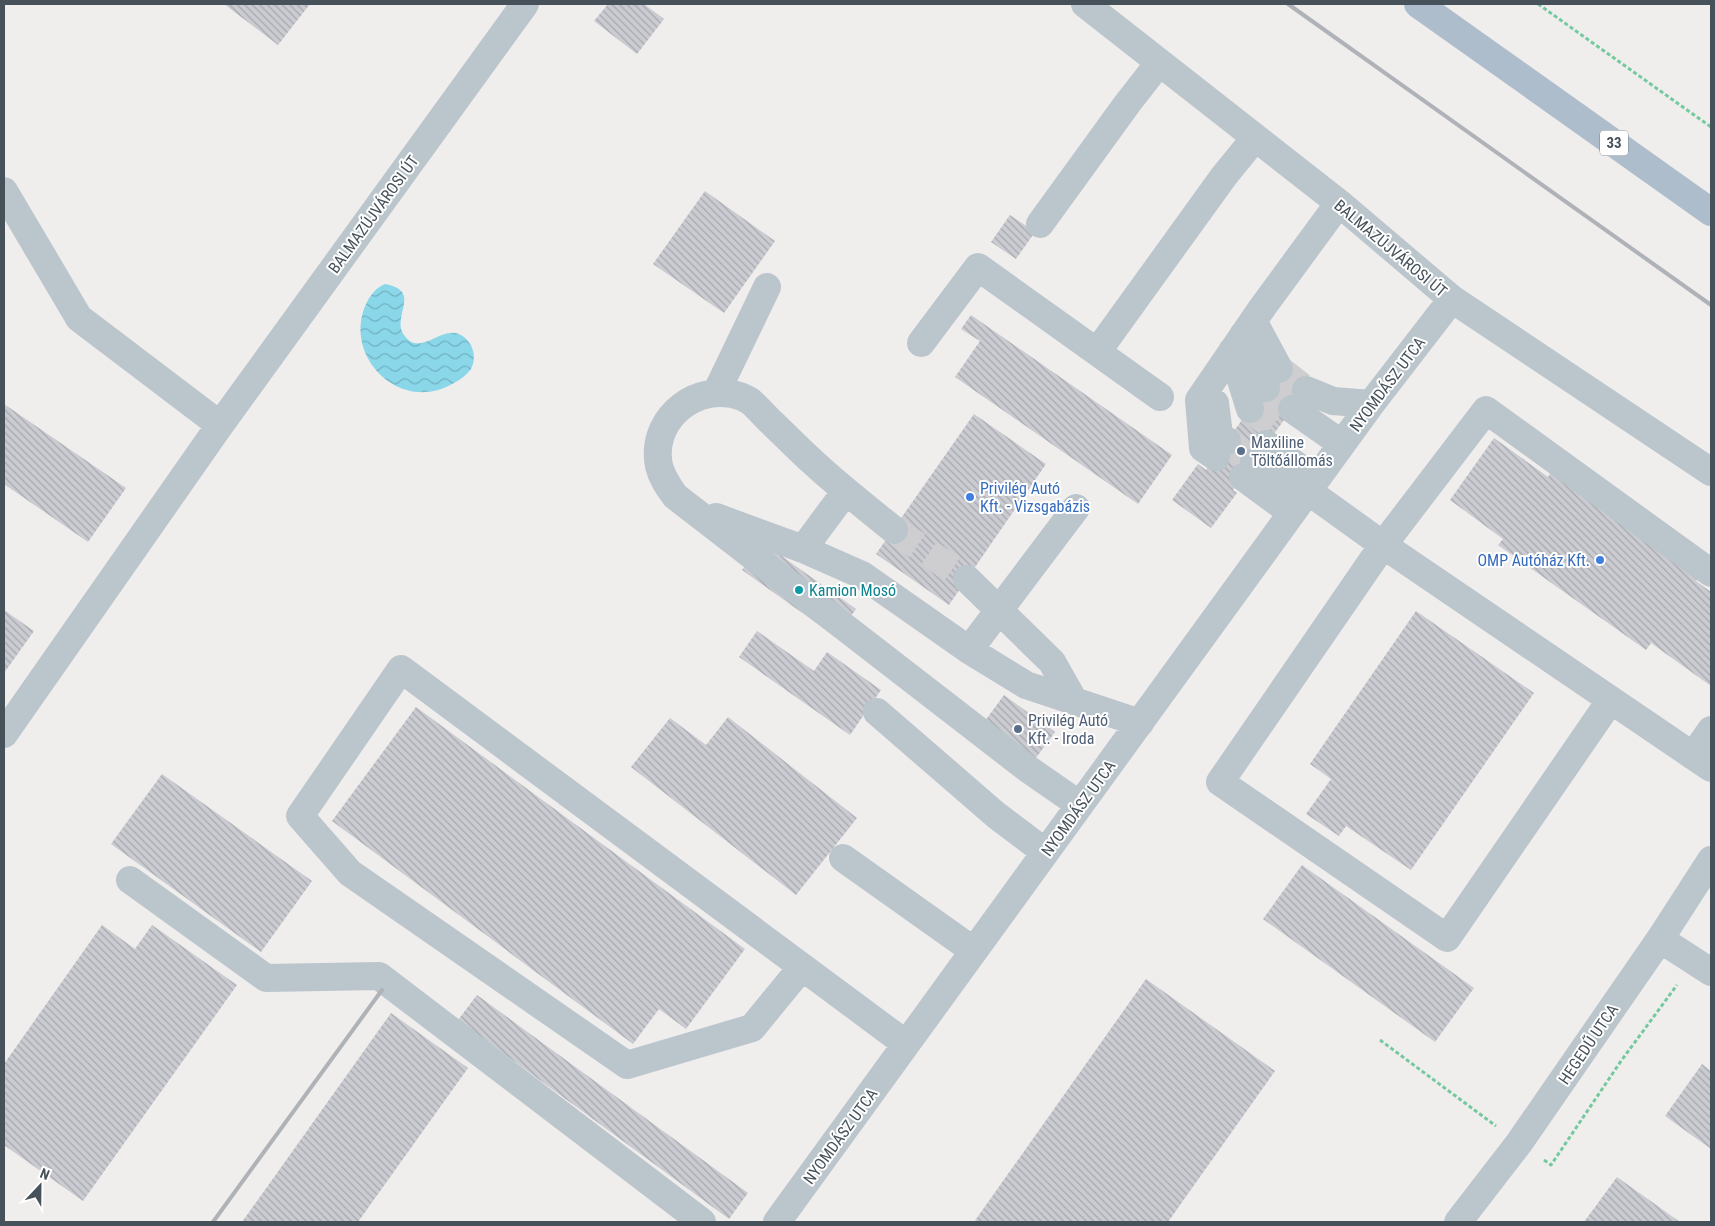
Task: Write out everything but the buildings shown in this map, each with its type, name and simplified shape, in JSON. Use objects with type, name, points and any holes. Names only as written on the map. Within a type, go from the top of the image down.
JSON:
[{"type":"main road","name":"33","points":[[1418,4],[1711,212]]},
{"type":"street","name":"BALMAZÚJVÁROSI ÚT","points":[[4,734],[220,425],[525,4]]},
{"type":"street","name":"BALMAZÚJVÁROSI ÚT","points":[[1085,4],[1339,203],[1452,299],[1711,472]]},
{"type":"street","points":[[1040,224],[1159,63]]},
{"type":"street","points":[[1097,352],[1224,176],[1255,138]]},
{"type":"street","points":[[4,191],[80,318],[220,425]]},
{"type":"street","points":[[1246,415],[1203,448],[1200,400],[1232,351],[1339,203]]},
{"type":"street","points":[[921,343],[978,267],[1160,397]]},
{"type":"street","points":[[716,393],[767,287]]},
{"type":"street","name":"NYOMDÁSZ UTCA","points":[[777,1222],[1371,404],[1452,299]]},
{"type":"street","points":[[1232,351],[1246,415]]},
{"type":"street","points":[[1232,351],[1246,415]]},
{"type":"street","points":[[894,530],[814,464],[749,401],[733,394],[716,393],[698,396],[683,404],[670,416],[662,431],[658,448],[659,465],[665,482],[675,496],[1028,769],[1080,805]]},
{"type":"street","points":[[1273,435],[1333,401],[1371,404]]},
{"type":"street","points":[[1610,701],[1447,938],[1220,782],[1383,545],[1486,410],[1711,573]]},
{"type":"street","points":[[1273,435],[1315,481],[1383,545],[1702,762],[1711,730]]},
{"type":"street","points":[[1273,435],[1315,481]]},
{"type":"street","points":[[1273,435],[1315,481]]},
{"type":"street","points":[[803,549],[846,491]]},
{"type":"street","points":[[689,506],[803,549],[862,575],[969,650],[1026,685],[1140,723]]},
{"type":"street","points":[[969,650],[1076,508]]},
{"type":"street","points":[[967,578],[1052,662],[1074,701]]},
{"type":"street","points":[[802,967],[752,1028],[627,1066],[350,873],[300,816],[401,670],[906,1044]]},
{"type":"street","points":[[877,712],[996,815],[1046,852]]},
{"type":"street","points":[[842,858],[974,951]]},
{"type":"street","name":"HEGEDŰ UTCA","points":[[1458,1222],[1520,1143],[1660,939],[1711,860]]},
{"type":"street","points":[[130,880],[266,978],[379,976],[702,1222]]},
{"type":"street","points":[[1660,939],[1711,972]]},
{"type":"path","points":[[1538,4],[1711,127]]},
{"type":"water","points":[[385,284],[396,287],[402,292],[404,305],[401,328],[404,335],[410,341],[423,343],[444,334],[452,333],[459,334],[467,340],[474,354],[474,359],[471,369],[464,376],[450,385],[430,392],[411,391],[394,385],[379,373],[368,358],[362,341],[361,322],[367,302],[377,289]]},
{"type":"tunnel","points":[[1279,369],[1306,390]]},
{"type":"tunnel","points":[[1266,388],[1292,409]]},
{"type":"tunnel","points":[[1250,409],[1277,429]]},
{"type":"tunnel","points":[[1227,441],[1254,462]]},
{"type":"tunnel","points":[[894,530],[967,579]]},
{"type":"railway","points":[[1288,4],[1711,305]]},
{"type":"railway","points":[[213,1222],[382,990]]},
{"type":"place","name":"Maxiline Töltőállomás","points":[[1241,451]]},
{"type":"place","name":"Privilég Autó Kft. - Vizsgabázis","points":[[970,497]]},
{"type":"place","name":"OMP Autóház Kft.","points":[[1600,560]]},
{"type":"place","name":"Kamion Mosó","points":[[799,590]]},
{"type":"place","name":"Privilég Autó Kft. - Iroda","points":[[1018,729]]}]
